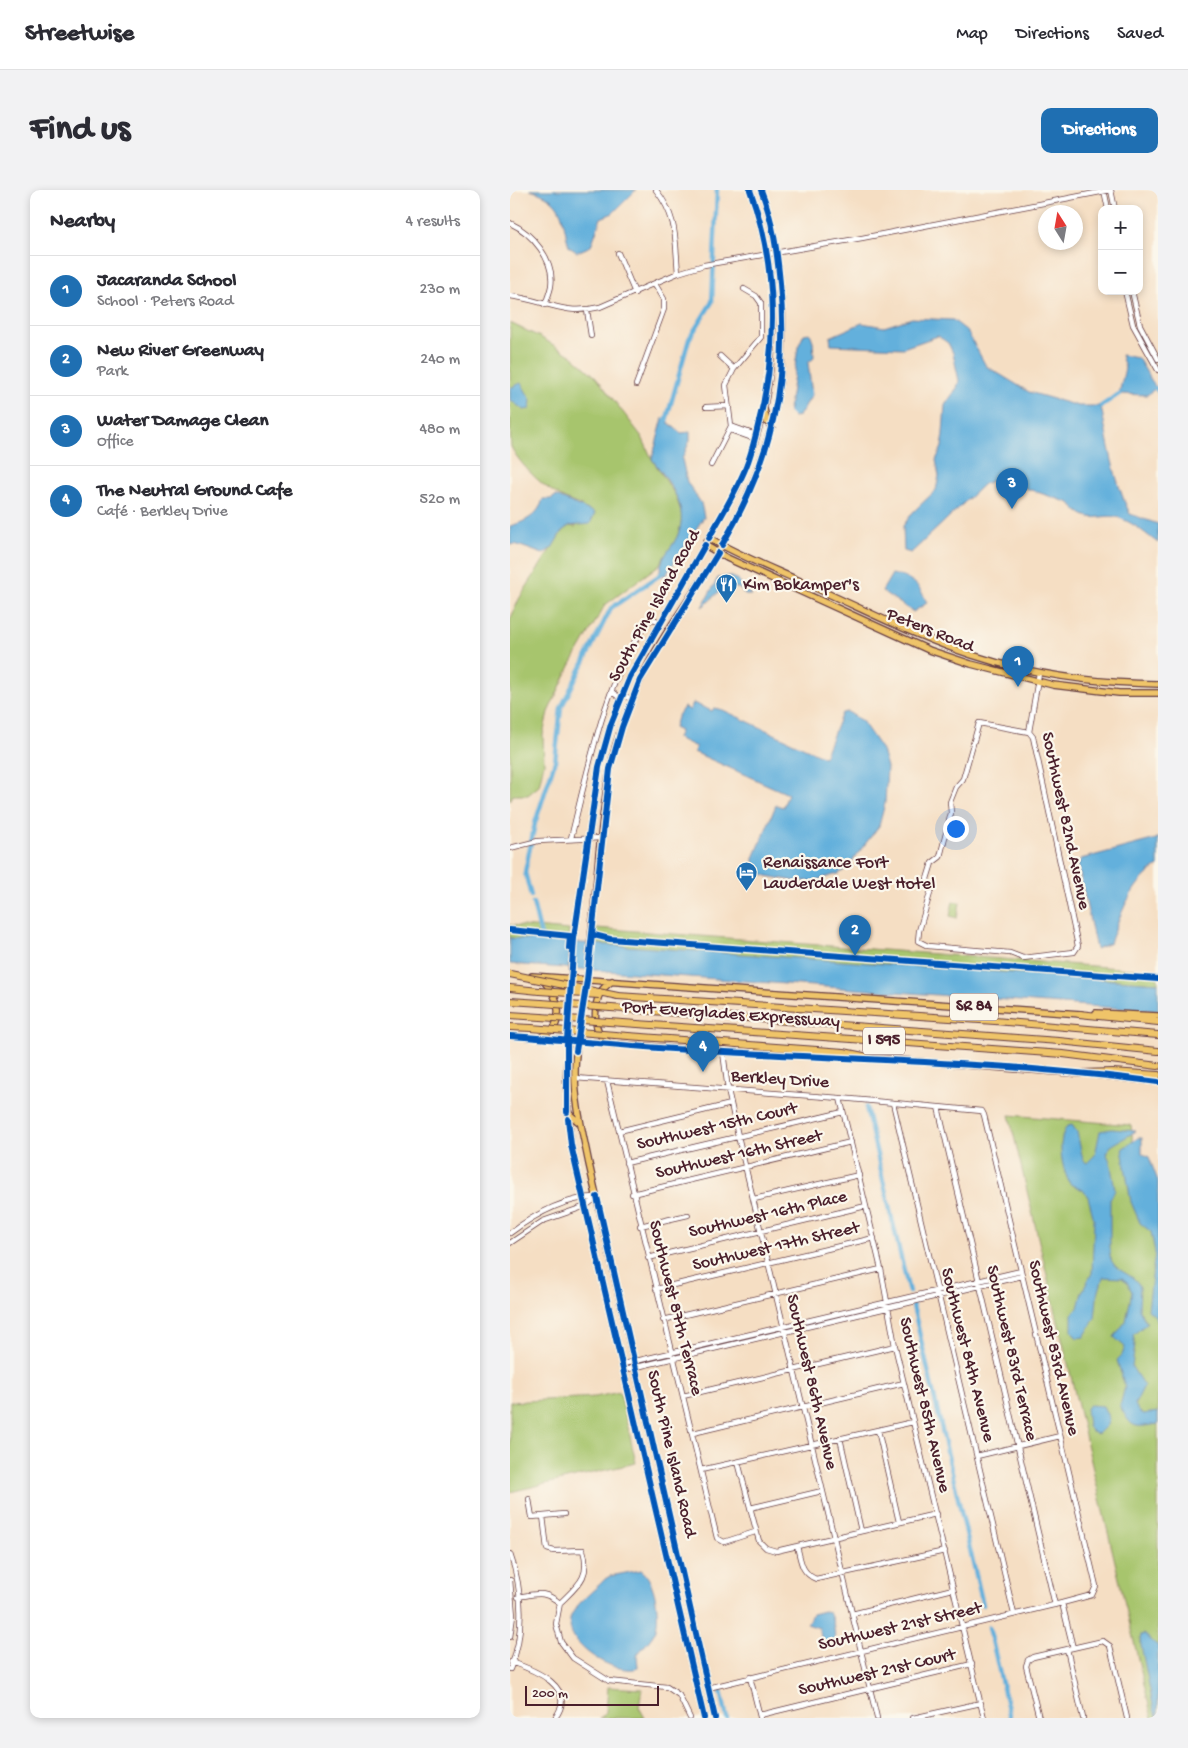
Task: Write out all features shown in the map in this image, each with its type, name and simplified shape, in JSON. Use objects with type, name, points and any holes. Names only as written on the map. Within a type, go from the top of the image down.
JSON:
[{"type":"highway","points":[[510,974],[618,996]]},
{"type":"highway","name":"Port Everglades Expressway","points":[[510,988],[986,1020],[1158,1035]]},
{"type":"highway","points":[[510,1001],[1059,1041],[1158,1051]]},
{"type":"highway","points":[[1079,1014],[1158,1022]]},
{"type":"highway","name":"Port Everglades Expressway","points":[[510,1015],[1063,1054],[1158,1066]]},
{"type":"highway","points":[[510,1027],[844,1052],[878,1059]]},
{"type":"highway","points":[[1081,1073],[1112,1072],[1158,1076]]},
{"type":"main road","name":"South Pine Island Road","points":[[704,1718],[571,1146],[567,1112],[567,1040],[574,938],[599,767],[611,724],[643,652],[737,488],[747,465],[765,402],[770,373],[772,340],[772,253],[750,190]]},
{"type":"main road","name":"South Pine Island Road","points":[[715,1718],[597,1197],[582,1128],[575,1078],[577,1040],[588,972],[590,939],[610,769],[622,727],[651,660],[722,546],[760,468],[772,427],[782,375],[783,338],[772,253],[761,190]]},
{"type":"main road","points":[[765,402],[764,415],[772,427]]},
{"type":"main road","name":"Peters Road","points":[[709,538],[722,546],[935,642],[972,655],[1039,673],[1100,681],[1158,684]]},
{"type":"main road","name":"Peters Road","points":[[705,545],[930,650],[971,664],[1038,682],[1118,693],[1158,693]]},
{"type":"main road","name":"SR 84","points":[[510,974],[1079,1014],[1112,1013],[1158,1016]]},
{"type":"main road","points":[[539,977],[555,994],[559,1006],[554,1028],[540,1038]]},
{"type":"main road","points":[[611,1043],[601,1038],[598,1032],[596,1008],[600,993],[612,981]]},
{"type":"main road","points":[[510,1036],[724,1052],[878,1059],[1081,1073],[1158,1082]]},
{"type":"main road","points":[[567,1112],[578,1120],[582,1128]]},
{"type":"street","points":[[656,190],[672,216],[676,231],[678,274]]},
{"type":"street","points":[[510,296],[565,310],[587,310],[704,265],[1104,191],[1111,190],[1114,205]]},
{"type":"street","points":[[1104,191],[1107,205]]},
{"type":"street","points":[[510,223],[530,235],[544,257],[549,270],[551,285],[544,305]]},
{"type":"street","points":[[618,253],[635,293]]},
{"type":"street","points":[[636,384],[664,309],[664,299],[656,284]]},
{"type":"street","points":[[711,464],[718,447],[730,428],[726,385],[734,369],[761,337],[761,303],[756,296],[744,288]]},
{"type":"street","points":[[1129,295],[1134,325],[1158,370]]},
{"type":"street","points":[[1130,295],[1134,304]]},
{"type":"street","points":[[1130,295],[1143,332],[1158,359]]},
{"type":"street","points":[[587,310],[591,336]]},
{"type":"street","points":[[720,356],[734,369]]},
{"type":"street","points":[[706,407],[728,406]]},
{"type":"street","points":[[730,428],[755,437]]},
{"type":"street","points":[[571,838],[597,736],[612,692],[640,632],[653,619],[661,622]]},
{"type":"street","name":"Southwest 82nd Avenue","points":[[1030,732],[979,723],[963,779],[956,787],[950,802],[951,813],[940,857],[932,863],[929,871],[927,879],[931,890],[919,931],[918,941],[928,946],[1010,953],[1023,958],[1074,952],[1078,946],[1033,736],[1030,732],[1039,673]]},
{"type":"street","points":[[612,692],[615,691],[633,699]]},
{"type":"street","points":[[510,848],[538,841],[589,837],[601,838]]},
{"type":"street","name":"Southwest 86th Avenue","points":[[724,1052],[728,1090],[738,1136],[877,1718]]},
{"type":"street","name":"Berkley Drive","points":[[575,1078],[840,1098],[982,1112]]},
{"type":"street","name":"Southwest 87th Terrace","points":[[607,1081],[632,1194],[671,1353],[674,1358],[693,1433],[717,1538],[720,1542],[733,1540],[755,1532]]},
{"type":"street","name":"Southwest 85th Avenue","points":[[840,1098],[889,1305],[888,1312],[895,1346],[984,1718]]},
{"type":"street","name":"Southwest 84th Avenue","points":[[893,1103],[1014,1614]]},
{"type":"street","points":[[618,1131],[731,1104]]},
{"type":"street","name":"Southwest 83rd Terrace","points":[[938,1107],[1056,1604]]},
{"type":"street","name":"Southwest 15th Court","points":[[626,1163],[843,1112]]},
{"type":"street","name":"Southwest 83rd Avenue","points":[[982,1112],[1096,1586],[1095,1591]]},
{"type":"street","name":"Southwest 16th Street","points":[[632,1194],[851,1142]]},
{"type":"street","points":[[754,1199],[859,1175]]},
{"type":"street","points":[[510,1233],[539,1214],[584,1198],[597,1197]]},
{"type":"street","points":[[510,1243],[542,1221],[586,1206],[597,1197]]},
{"type":"street","name":"Southwest 16th Place","points":[[648,1258],[866,1206]]},
{"type":"street","points":[[640,1226],[688,1215]]},
{"type":"street","name":"Southwest 17th Street","points":[[656,1289],[874,1238]]},
{"type":"street","points":[[663,1320],[881,1269]]},
{"type":"street","points":[[623,1367],[671,1353],[784,1326],[889,1305],[1021,1274]]},
{"type":"street","points":[[635,1364],[674,1358],[889,1305]]},
{"type":"street","points":[[683,1396],[895,1346]]},
{"type":"street","points":[[693,1433],[904,1383]]},
{"type":"street","points":[[701,1470],[914,1422]]},
{"type":"street","points":[[878,1430],[899,1522]]},
{"type":"street","points":[[977,1456],[1060,1436]]},
{"type":"street","points":[[840,1438],[862,1531]]},
{"type":"street","points":[[738,1462],[755,1532],[759,1541],[771,1550],[776,1551],[936,1514]]},
{"type":"street","points":[[750,1508],[822,1491]]},
{"type":"street","points":[[529,1499],[532,1518],[564,1514]]},
{"type":"street","points":[[543,1516],[547,1549],[554,1551],[583,1550],[586,1562],[584,1577],[560,1603],[556,1624],[561,1642],[573,1658],[609,1680],[667,1687],[679,1695],[690,1718]]},
{"type":"street","points":[[797,1546],[807,1575],[816,1579],[944,1551]]},
{"type":"street","points":[[510,1554],[519,1597],[520,1618],[510,1669]]},
{"type":"street","points":[[510,1580],[513,1616],[510,1637]]},
{"type":"street","points":[[852,1614],[953,1589]]},
{"type":"street","name":"Southwest 21st Street","points":[[708,1688],[1062,1603],[1092,1595],[1095,1591]]},
{"type":"street","points":[[511,1597],[519,1597],[537,1592],[551,1596],[560,1603]]},
{"type":"street","points":[[1062,1603],[1084,1718]]},
{"type":"street","points":[[1039,1718],[1026,1666],[1028,1660],[1033,1657],[1070,1648],[1106,1642],[1110,1646],[1127,1718]]},
{"type":"street","points":[[512,1662],[540,1672],[561,1695],[562,1708],[554,1718]]},
{"type":"street","name":"Southwest 21st Court","points":[[760,1717],[972,1664]]},
{"type":"street","points":[[750,1677],[760,1717]]},
{"type":"street","points":[[914,1718],[981,1703]]},
{"type":"green space","points":[[510,323],[540,337],[572,356],[596,377],[642,437],[652,459],[676,496],[683,518],[677,538],[659,565],[605,605],[570,666],[548,712],[543,735],[544,763],[539,786],[528,795],[513,795],[510,801],[510,620],[519,599],[562,531],[569,526],[576,527],[581,505],[561,497],[541,482],[523,465],[511,447]]},
{"type":"green space","points":[[953,901],[960,903],[957,918],[950,916]]},
{"type":"green space","points":[[510,925],[569,930],[568,944],[510,938]]},
{"type":"green space","points":[[596,928],[1158,971],[1158,983],[596,946]]},
{"type":"green space","points":[[1009,1115],[1131,1125],[1134,1153],[1158,1226],[1158,1718],[1152,1718]]},
{"type":"green space","points":[[620,1392],[636,1463],[510,1492],[510,1402],[595,1397]]},
{"type":"green space","points":[[608,1687],[642,1689],[639,1707],[645,1718],[600,1718],[606,1712]]},
{"type":"water","points":[[530,190],[636,190],[613,213],[601,218],[591,246],[577,252],[569,247],[560,211],[556,204],[541,194]]},
{"type":"water","points":[[912,318],[953,320],[967,331],[986,366],[1029,392],[1078,406],[1101,406],[1112,461],[1124,501],[1130,514],[1158,524],[1158,543],[1122,519],[1108,516],[1090,517],[1077,511],[1070,503],[998,479],[984,484],[911,553],[904,551],[903,526],[913,512],[936,490],[939,476],[936,460],[942,447],[945,405],[957,388],[959,381],[953,353],[948,343],[938,336],[903,348],[831,345],[830,337],[862,323],[884,327]]},
{"type":"water","points":[[810,333],[813,341],[814,358],[808,363],[812,395],[799,416],[794,417],[789,412],[789,408],[798,347],[804,334]]},
{"type":"water","points":[[1121,355],[1138,358],[1156,388],[1147,395],[1119,394],[1125,368]]},
{"type":"water","points":[[521,383],[531,400],[530,409],[524,410],[510,400],[510,388]]},
{"type":"water","points":[[663,418],[681,433],[690,432],[690,440],[682,459],[687,482],[701,503],[704,517],[666,575],[660,575],[662,562],[679,532],[681,521],[678,499],[652,459]]},
{"type":"water","points":[[556,496],[595,513],[590,524],[569,526],[562,531],[552,548],[543,554],[515,544],[510,545],[510,526],[535,514],[543,499],[551,499]]},
{"type":"water","points":[[892,574],[910,580],[918,586],[927,603],[913,612],[882,591]]},
{"type":"water","points":[[729,576],[737,579],[752,595],[745,595],[739,588],[726,589],[718,593],[702,607],[718,578]]},
{"type":"water","points":[[693,703],[712,711],[714,708],[723,710],[824,757],[842,713],[848,712],[862,721],[882,750],[887,767],[885,803],[879,826],[846,869],[838,874],[812,881],[795,881],[767,876],[754,870],[754,858],[776,805],[783,807],[788,794],[694,752],[696,747],[677,738],[680,731],[674,728],[677,717],[684,707],[690,710]]},
{"type":"water","points":[[1158,837],[1158,866],[1148,873],[1133,891],[1110,943],[1096,949],[1078,865],[1081,859]]},
{"type":"water","points":[[510,938],[1158,983],[1158,1011],[510,964]]},
{"type":"water","points":[[1072,1125],[1077,1132],[1083,1160],[1087,1163],[1095,1155],[1100,1131],[1112,1129],[1136,1131],[1111,1146],[1106,1153],[1110,1161],[1115,1190],[1110,1200],[1110,1256],[1115,1266],[1133,1278],[1140,1287],[1139,1310],[1147,1323],[1133,1335],[1135,1344],[1132,1367],[1144,1386],[1135,1404],[1138,1411],[1143,1414],[1158,1412],[1158,1424],[1134,1425],[1127,1419],[1120,1406],[1125,1387],[1117,1360],[1122,1355],[1125,1347],[1114,1337],[1126,1321],[1132,1292],[1127,1282],[1122,1278],[1103,1277],[1097,1298],[1095,1318],[1084,1337],[1077,1338],[1072,1331],[1072,1314],[1078,1308],[1082,1292],[1092,1273],[1094,1220],[1088,1197],[1083,1190],[1070,1184],[1061,1155],[1064,1132],[1067,1126]]},
{"type":"water","points":[[1138,1138],[1142,1138],[1142,1153],[1149,1157],[1158,1181],[1158,1323],[1155,1316],[1148,1310],[1155,1252],[1151,1232],[1140,1223],[1131,1202],[1122,1149]]},
{"type":"water","points":[[1090,1405],[1103,1406],[1109,1419],[1107,1425],[1098,1434],[1092,1432],[1088,1426],[1086,1408]]},
{"type":"water","points":[[641,1570],[650,1581],[653,1589],[657,1606],[656,1629],[637,1655],[638,1668],[616,1667],[592,1655],[582,1647],[574,1637],[570,1627],[571,1616],[582,1601],[605,1579],[610,1576]]},
{"type":"water","points":[[824,1611],[829,1612],[835,1635],[834,1642],[825,1645],[819,1628],[807,1624],[812,1614]]},
{"type":"water","points":[[1144,1634],[1158,1646],[1158,1718],[1154,1710],[1140,1640],[1141,1635]]},
{"type":"waterway","points":[[665,425],[689,339],[712,302],[717,190]]},
{"type":"waterway","points":[[1101,406],[1119,394]]},
{"type":"waterway","points":[[531,896],[525,872],[535,823],[555,761],[561,708],[611,608],[660,575],[663,571]]},
{"type":"waterway","points":[[533,903],[543,944]]},
{"type":"waterway","points":[[866,1107],[909,1292]]},
{"type":"waterway","points":[[913,1306],[983,1605]]},
{"type":"waterway","points":[[989,1627],[1010,1718]]},
{"type":"waterway","points":[[721,1691],[727,1718]]},
{"type":"cycle path","points":[[709,538],[748,462],[754,444],[769,370],[772,310],[770,279],[766,249],[750,190]]},
{"type":"cycle path","points":[[722,545],[739,513],[765,451],[779,387],[782,354],[780,283],[774,236],[761,190]]},
{"type":"cycle path","points":[[567,1112],[567,1040],[574,938],[599,767],[611,724],[630,677],[705,545]]},
{"type":"cycle path","points":[[576,1051],[587,980],[610,769],[622,727],[640,680],[718,553]]},
{"type":"cycle path","points":[[510,930],[570,936],[569,948]]},
{"type":"cycle path","points":[[594,935],[610,939],[1158,979]]},
{"type":"cycle path","points":[[510,1036],[698,1051],[996,1066],[1158,1082]]},
{"type":"cycle path","points":[[568,1119],[571,1145],[704,1718]]},
{"type":"cycle path","points":[[597,1197],[715,1718]]},
{"type":"place","name":"Water Damage Clean","points":[[1012,509]]},
{"type":"place","name":"Kim Bokamper's","points":[[727,604]]},
{"type":"place","name":"Jacaranda School","points":[[1018,687]]},
{"type":"place","name":"Renaissance Fort Lauderdale West Hotel","points":[[747,892]]},
{"type":"place","name":"New River Greenway","points":[[855,956]]},
{"type":"place","name":"The Neutral Ground Cafe","points":[[703,1072]]}]
